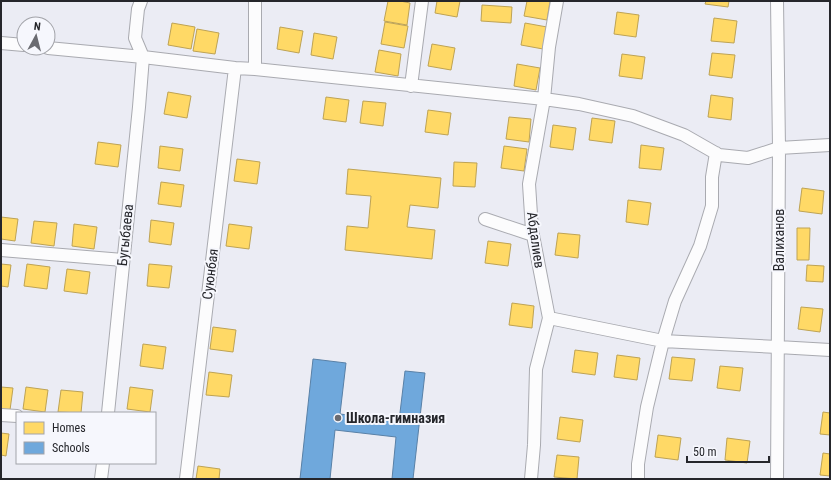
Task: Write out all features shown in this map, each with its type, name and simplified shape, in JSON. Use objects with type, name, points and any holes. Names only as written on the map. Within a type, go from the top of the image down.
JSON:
[{"type":"street","points":[[141,1],[138,9],[135,38],[143,57]]},
{"type":"street","points":[[255,1],[256,69]]},
{"type":"street","points":[[411,86],[422,1]]},
{"type":"street","name":"Абдалиев","points":[[531,479],[534,445],[536,369],[549,318],[533,235],[529,184],[544,99],[549,47],[557,1]]},
{"type":"street","name":"Валиханов","points":[[777,1],[779,148],[777,479]]},
{"type":"street","points":[[1,43],[16,44]]},
{"type":"street","points":[[56,49],[544,99],[579,104],[633,116],[684,135],[719,155],[748,158],[779,148],[830,145]]},
{"type":"street","name":"Бугыбаева","points":[[108,412],[143,57]]},
{"type":"street","name":"Суюнбая","points":[[186,479],[235,68]]},
{"type":"street","points":[[638,479],[638,464],[647,407],[663,341],[675,301],[700,246],[712,206],[712,177],[716,153]]},
{"type":"street","points":[[484,219],[533,235]]},
{"type":"street","points":[[1,250],[123,260]]},
{"type":"street","points":[[549,318],[663,341],[830,350]]},
{"type":"street","points":[[1,415],[16,416]]},
{"type":"street","points":[[101,479],[103,464]]},
{"type":"building: Homes","points":[[388,1],[410,3],[407,25],[384,21]]},
{"type":"building: Homes","points":[[437,1],[460,1],[457,17],[435,13]]},
{"type":"building: Homes","points":[[527,1],[550,1],[547,20],[524,16]]},
{"type":"building: Homes","points":[[706,1],[729,1],[728,7],[705,4]]},
{"type":"building: Homes","points":[[482,5],[512,7],[511,23],[481,21]]},
{"type":"building: Homes","points":[[617,12],[639,15],[636,37],[614,34]]},
{"type":"building: Homes","points":[[714,18],[737,21],[734,43],[711,41]]},
{"type":"building: Homes","points":[[385,22],[408,26],[404,48],[381,44]]},
{"type":"building: Homes","points":[[172,23],[195,27],[191,49],[168,45]]},
{"type":"building: Homes","points":[[525,23],[547,27],[543,49],[521,45]]},
{"type":"building: Homes","points":[[280,27],[303,31],[299,53],[277,49]]},
{"type":"building: Homes","points":[[197,29],[219,33],[215,54],[193,51]]},
{"type":"building: Homes","points":[[314,33],[337,37],[333,59],[311,55]]},
{"type":"building: Homes","points":[[432,44],[455,48],[451,70],[428,66]]},
{"type":"building: Homes","points":[[379,50],[401,54],[398,76],[375,72]]},
{"type":"building: Homes","points":[[712,53],[735,55],[732,78],[709,75]]},
{"type":"building: Homes","points":[[622,54],[645,57],[642,79],[619,76]]},
{"type":"building: Homes","points":[[517,64],[540,68],[536,90],[514,86]]},
{"type":"building: Homes","points":[[168,92],[191,96],[187,118],[164,114]]},
{"type":"building: Homes","points":[[711,95],[733,98],[731,120],[708,117]]},
{"type":"building: Homes","points":[[326,97],[349,100],[346,122],[323,119]]},
{"type":"building: Homes","points":[[363,101],[386,103],[383,126],[360,123]]},
{"type":"building: Homes","points":[[428,110],[451,113],[448,135],[425,132]]},
{"type":"building: Homes","points":[[509,117],[531,119],[529,142],[506,139]]},
{"type":"building: Homes","points":[[592,118],[615,121],[612,143],[589,140]]},
{"type":"building: Homes","points":[[553,125],[576,128],[573,150],[550,147]]},
{"type":"building: Homes","points":[[98,142],[121,145],[118,167],[95,164]]},
{"type":"building: Homes","points":[[641,145],[664,148],[661,170],[639,168]]},
{"type":"building: Homes","points":[[160,146],[183,149],[180,171],[158,168]]},
{"type":"building: Homes","points":[[504,146],[527,149],[524,171],[501,168]]},
{"type":"building: Homes","points":[[237,159],[260,162],[257,184],[234,181]]},
{"type":"building: Homes","points":[[454,162],[477,163],[475,187],[453,186]]},
{"type":"building: Homes","points":[[348,169],[441,178],[438,208],[410,205],[407,227],[435,230],[432,259],[345,250],[347,226],[368,228],[371,196],[346,194]]},
{"type":"building: Homes","points":[[161,182],[184,185],[181,207],[158,204]]},
{"type":"building: Homes","points":[[802,188],[824,191],[822,214],[799,211]]},
{"type":"building: Homes","points":[[628,200],[651,203],[648,225],[626,222]]},
{"type":"building: Homes","points":[[1,217],[18,219],[15,241],[1,239]]},
{"type":"building: Homes","points":[[151,220],[174,223],[171,245],[149,242]]},
{"type":"building: Homes","points":[[34,221],[57,223],[54,246],[31,243]]},
{"type":"building: Homes","points":[[74,224],[97,227],[94,249],[72,246]]},
{"type":"building: Homes","points":[[229,224],[252,227],[249,249],[226,246]]},
{"type":"building: Homes","points":[[797,228],[810,228],[809,260],[797,260]]},
{"type":"building: Homes","points":[[558,233],[580,235],[578,258],[555,255]]},
{"type":"building: Homes","points":[[488,241],[511,244],[508,266],[485,263]]},
{"type":"building: Homes","points":[[1,264],[11,265],[8,287],[1,286]]},
{"type":"building: Homes","points":[[27,264],[50,267],[47,289],[24,286]]},
{"type":"building: Homes","points":[[149,264],[172,266],[169,288],[147,286]]},
{"type":"building: Homes","points":[[807,265],[824,266],[823,282],[806,281]]},
{"type":"building: Homes","points":[[67,269],[90,272],[87,294],[64,291]]},
{"type":"building: Homes","points":[[512,303],[534,306],[532,328],[509,325]]},
{"type":"building: Homes","points":[[801,307],[823,309],[820,332],[798,329]]},
{"type":"building: Homes","points":[[213,327],[236,330],[233,352],[210,349]]},
{"type":"building: Homes","points":[[143,344],[166,347],[163,369],[140,366]]},
{"type":"building: Homes","points":[[575,350],[598,353],[595,375],[572,372]]},
{"type":"building: Homes","points":[[617,355],[640,358],[637,380],[614,377]]},
{"type":"building: Homes","points":[[672,357],[695,359],[692,381],[669,379]]},
{"type":"building: Homes","points":[[720,366],[743,368],[740,391],[717,388]]},
{"type":"building: Homes","points":[[209,372],[232,375],[229,397],[206,395]]},
{"type":"building: Homes","points":[[1,387],[13,388],[10,410],[1,409]]},
{"type":"building: Homes","points":[[26,387],[48,390],[45,412],[23,409]]},
{"type":"building: Homes","points":[[130,387],[153,390],[150,412],[127,409]]},
{"type":"building: Homes","points":[[61,390],[83,392],[81,412],[58,412]]},
{"type":"building: Homes","points":[[823,412],[830,413],[830,435],[820,434]]},
{"type":"building: Homes","points":[[560,417],[583,420],[580,442],[557,439]]},
{"type":"building: Homes","points":[[1,433],[9,434],[6,456],[1,455]]},
{"type":"building: Homes","points":[[658,435],[681,438],[678,460],[655,457]]},
{"type":"building: Homes","points":[[727,438],[750,441],[747,463],[725,460]]},
{"type":"building: Homes","points":[[823,453],[830,454],[830,476],[820,475]]},
{"type":"building: Homes","points":[[557,455],[579,457],[577,479],[554,477]]},
{"type":"building: Homes","points":[[198,466],[220,469],[219,479],[196,479]]},
{"type":"building: Schools","name":"Школа-гимназия","points":[[313,359],[346,363],[340,414],[399,421],[405,371],[425,373],[413,479],[392,479],[396,437],[335,430],[330,479],[300,479]]},
{"type":"place","name":"Школа-гимназия","points":[[338,418]]}]
